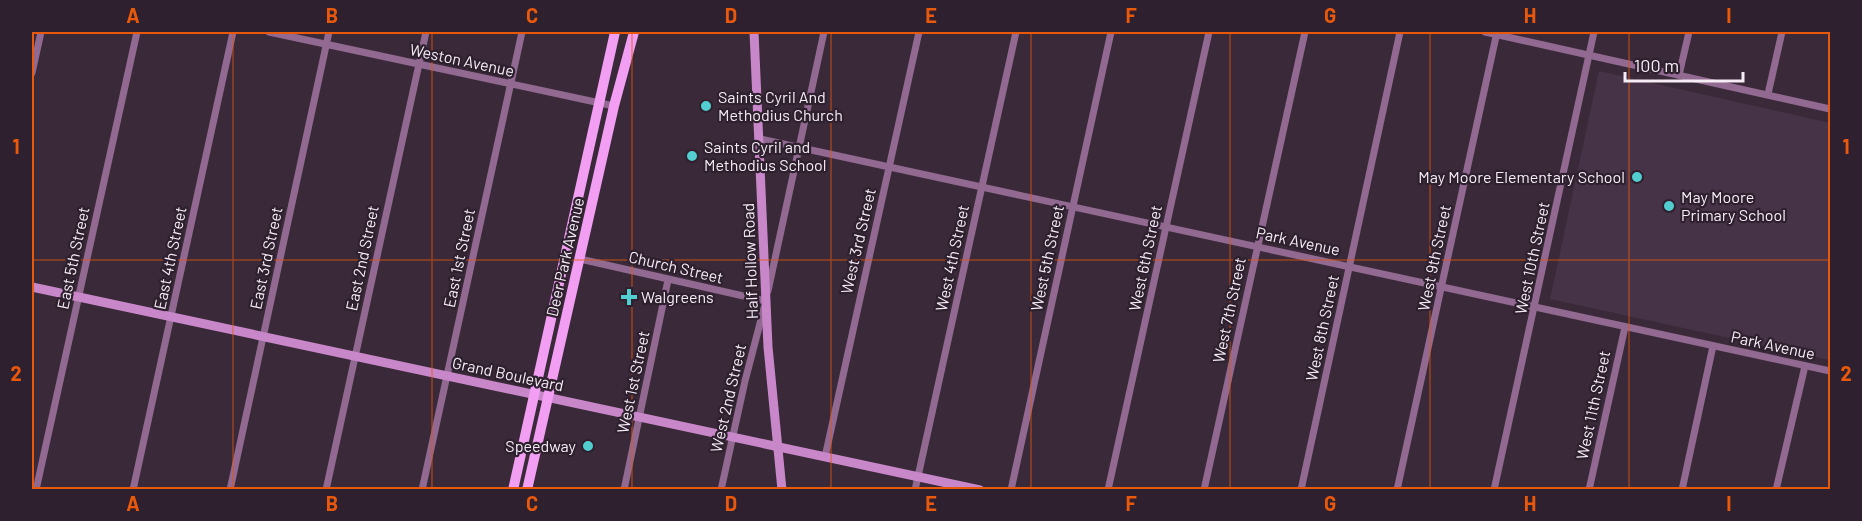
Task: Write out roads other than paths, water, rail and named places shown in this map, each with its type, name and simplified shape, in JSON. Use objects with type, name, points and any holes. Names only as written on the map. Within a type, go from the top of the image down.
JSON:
[{"type":"main road","name":"Deer Park Avenue","points":[[513,489],[615,32]]},
{"type":"main road","name":"Deer Park Avenue","points":[[527,489],[614,106],[634,32]]},
{"type":"street","points":[[32,74],[41,32]]},
{"type":"street","name":"East 5th Street","points":[[36,489],[137,32]]},
{"type":"street","name":"East 4th Street","points":[[133,489],[233,32]]},
{"type":"street","name":"Weston Avenue","points":[[269,32],[614,106]]},
{"type":"street","name":"East 3rd Street","points":[[230,489],[329,32]]},
{"type":"street","name":"East 2nd Street","points":[[326,489],[426,32]]},
{"type":"street","name":"East 1st Street","points":[[422,489],[522,32]]},
{"type":"street","name":"Half Hollow Road","points":[[754,32],[766,301],[782,489]]},
{"type":"street","name":"West 2nd Street","points":[[721,489],[766,301],[824,32]]},
{"type":"street","name":"West 3rd Street","points":[[825,458],[919,32]]},
{"type":"street","name":"West 4th Street","points":[[915,489],[1016,32]]},
{"type":"street","name":"West 5th Street","points":[[1011,489],[1111,32]]},
{"type":"street","name":"West 6th Street","points":[[1108,489],[1209,32]]},
{"type":"street","name":"West 7th Street","points":[[1204,489],[1305,32]]},
{"type":"street","name":"West 8th Street","points":[[1301,489],[1400,32]]},
{"type":"street","points":[[1485,32],[1830,108]]},
{"type":"street","name":"West 10th Street","points":[[1494,489],[1594,32]]},
{"type":"street","points":[[1679,75],[1689,32]]},
{"type":"street","points":[[1768,94],[1782,32]]},
{"type":"street","name":"West 9th Street","points":[[1397,489],[1497,33]]},
{"type":"street","name":"Park Avenue","points":[[760,139],[1830,371]]},
{"type":"street","name":"Church Street","points":[[580,259],[766,301]]},
{"type":"street","name":"West 1st Street","points":[[624,489],[668,280]]},
{"type":"street","name":"Grand Boulevard","points":[[32,286],[778,448],[980,489]]},
{"type":"street","name":"West 11th Street","points":[[1589,489],[1625,327]]},
{"type":"street","points":[[1682,489],[1713,346]]},
{"type":"street","points":[[1776,489],[1805,366]]},
{"type":"place","name":"Saints Cyril And Methodius Church","points":[[706,106]]},
{"type":"place","name":"Saints Cyril and Methodius School","points":[[692,156]]},
{"type":"place","name":"May Moore Elementary School","points":[[1637,177]]},
{"type":"place","name":"May Moore Primary School","points":[[1669,206]]},
{"type":"place","name":"Walgreens","points":[[629,297]]},
{"type":"place","name":"Speedway","points":[[588,446]]}]
